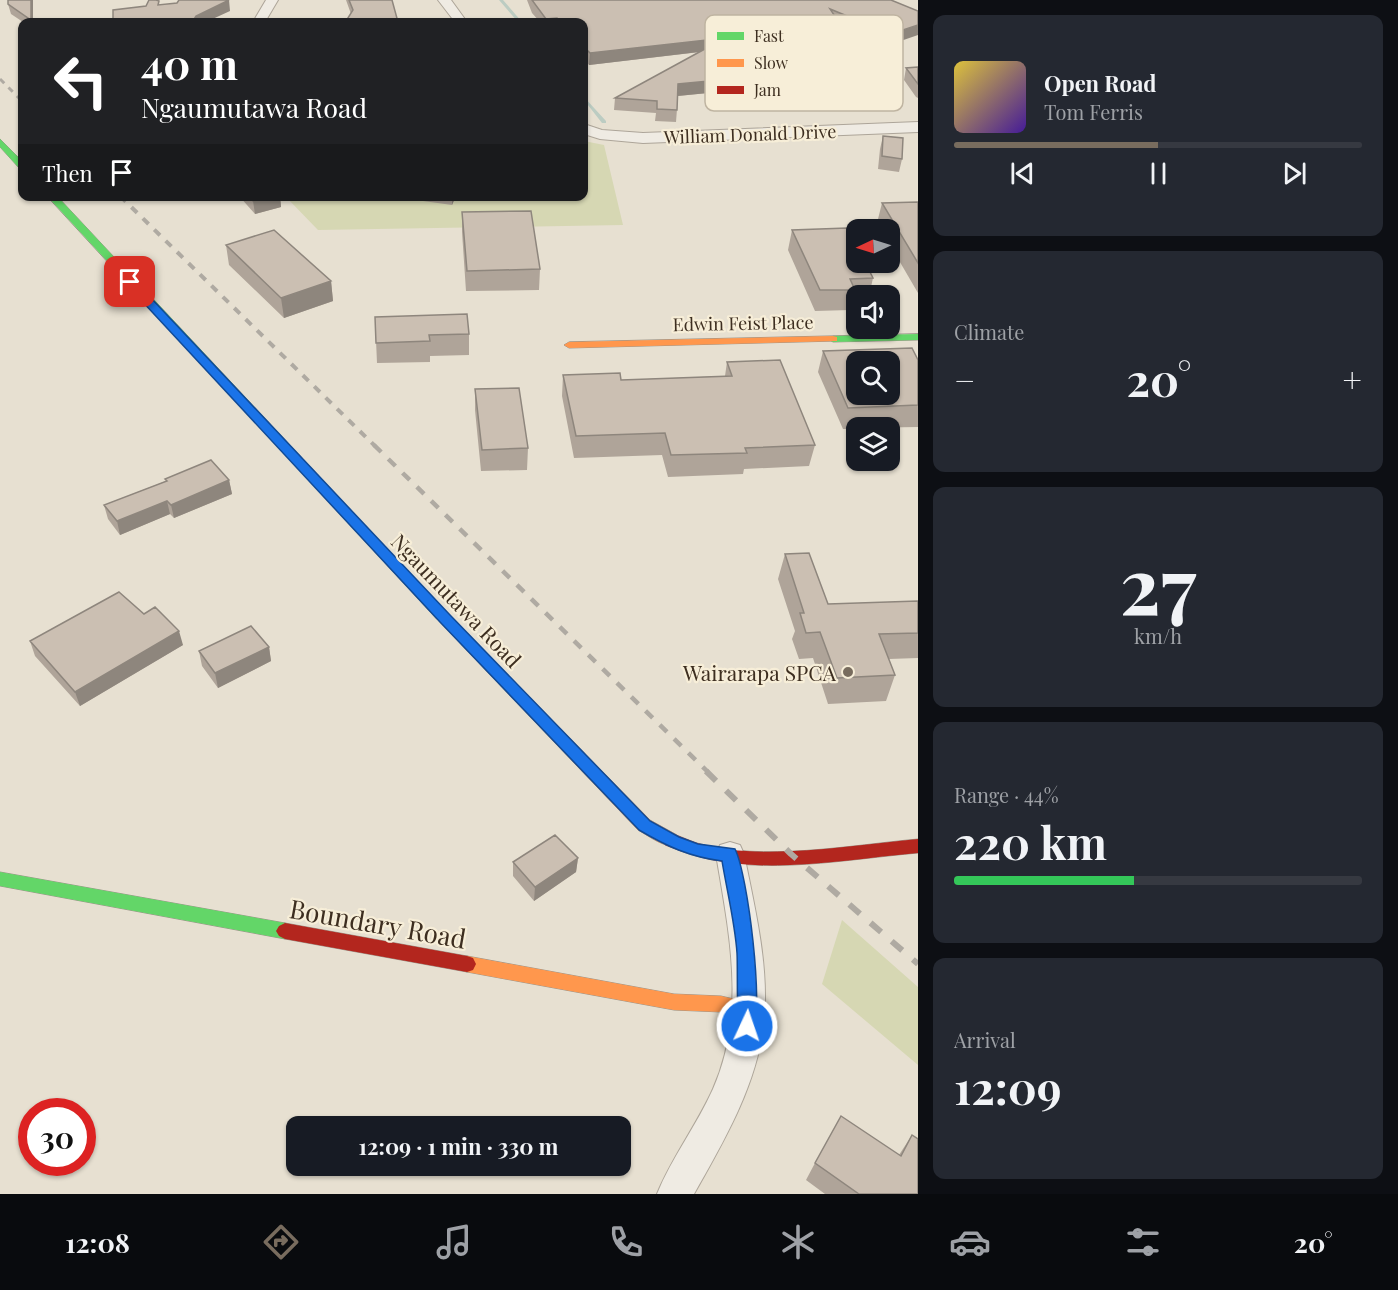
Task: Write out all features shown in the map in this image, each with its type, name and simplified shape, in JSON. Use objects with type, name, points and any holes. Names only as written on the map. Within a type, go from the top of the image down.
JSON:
[{"type":"main road","points":[[0,142],[18,162]]},
{"type":"main road","name":"Ngaumutawa Road","points":[[56,201],[436,610],[644,825],[690,848],[729,854],[791,854],[918,846]]},
{"type":"main road","name":"Edwin Feist Place","points":[[569,345],[918,337]]},
{"type":"main road","name":"Boundary Road","points":[[0,879],[674,1002],[721,1004],[748,1010]]},
{"type":"street","points":[[261,18],[272,0]]},
{"type":"street","points":[[444,0],[458,18]]},
{"type":"street","name":"William Donald Drive","points":[[588,130],[600,134],[643,138],[918,127]]},
{"type":"street","points":[[675,1194],[715,1122],[735,1078],[744,1043],[748,1010],[746,951],[729,854]]},
{"type":"green space","points":[[588,142],[604,145],[623,225],[318,230],[290,201],[588,201]]},
{"type":"green space","points":[[842,920],[918,987],[918,1065],[822,984]]},
{"type":"building","points":[[8,0],[31,0],[31,18],[28,18],[8,4]]},
{"type":"building","points":[[149,0],[159,1],[158,5],[177,3],[179,0],[229,0],[195,18],[113,18],[113,10],[146,6]]},
{"type":"building","points":[[349,0],[392,0],[397,18],[348,18],[353,10]]},
{"type":"building","points":[[532,0],[891,0],[918,11],[918,25],[903,30],[903,15],[845,15],[830,9],[834,15],[705,15],[705,40],[590,53],[588,51],[588,18],[545,18]]},
{"type":"building","points":[[705,49],[705,81],[678,84],[677,110],[657,109],[657,101],[615,98]]},
{"type":"building","points":[[918,67],[918,84],[906,68]]},
{"type":"building","points":[[883,136],[903,138],[902,159],[882,156]]},
{"type":"building","points":[[918,202],[918,263],[900,233],[900,219],[892,219],[882,203]]},
{"type":"building","points":[[531,211],[540,269],[467,271],[462,212]]},
{"type":"building","points":[[846,228],[846,273],[870,273],[873,278],[850,279],[853,285],[846,285],[846,290],[820,290],[792,230]]},
{"type":"building","points":[[274,230],[331,281],[281,298],[226,245]]},
{"type":"building","points":[[467,314],[469,334],[429,335],[430,341],[376,343],[375,317]]},
{"type":"building","points":[[912,348],[918,360],[918,405],[848,408],[847,405],[900,405],[900,351],[846,351],[846,403],[823,351]]},
{"type":"building","points":[[780,360],[815,445],[745,448],[747,453],[671,455],[665,433],[576,436],[563,375],[620,373],[621,380],[732,376],[727,362]]},
{"type":"building","points":[[519,388],[528,448],[482,450],[475,389]]},
{"type":"building","points":[[211,460],[229,480],[171,505],[167,501],[117,521],[104,505],[167,481],[165,479]]},
{"type":"building","points":[[809,553],[828,604],[918,601],[918,633],[879,634],[895,675],[837,678],[820,632],[806,633],[800,613],[804,613],[785,554]]},
{"type":"building","points":[[119,592],[144,614],[155,607],[179,631],[75,692],[30,641]]},
{"type":"building","points":[[251,626],[269,647],[215,673],[199,651]]},
{"type":"building","points":[[555,835],[578,858],[535,887],[513,862]]},
{"type":"building","points":[[841,1116],[901,1156],[912,1135],[918,1139],[918,1194],[859,1194],[815,1163]]},
{"type":"waterway","points":[[501,0],[517,18]]},
{"type":"waterway","points":[[588,103],[604,122]]},
{"type":"railway","points":[[0,79],[18,97]]},
{"type":"railway","points":[[125,201],[375,446]]},
{"type":"railway","points":[[374,445],[708,772]]},
{"type":"railway","points":[[706,771],[791,854],[918,964]]},
{"type":"traffic: fast","points":[[0,142],[18,162]]},
{"type":"traffic: fast","points":[[56,201],[442,616]]},
{"type":"traffic: fast","points":[[833,339],[918,337]]},
{"type":"traffic: fast","points":[[0,879],[285,931]]},
{"type":"traffic: slow","points":[[569,345],[833,339]]},
{"type":"traffic: slow","points":[[442,616],[644,825],[671,840]]},
{"type":"traffic: slow","points":[[467,964],[674,1002],[721,1004],[749,1010]]},
{"type":"traffic: jam","points":[[671,840],[697,850],[727,856],[759,858],[826,855],[918,846]]},
{"type":"traffic: jam","points":[[285,931],[467,964]]},
{"type":"place","name":"Wairarapa SPCA","points":[[848,672]]},
{"type":"route","points":[[130,282],[445,619],[644,825],[674,842],[698,851],[729,854],[746,951],[747,1026]]}]
